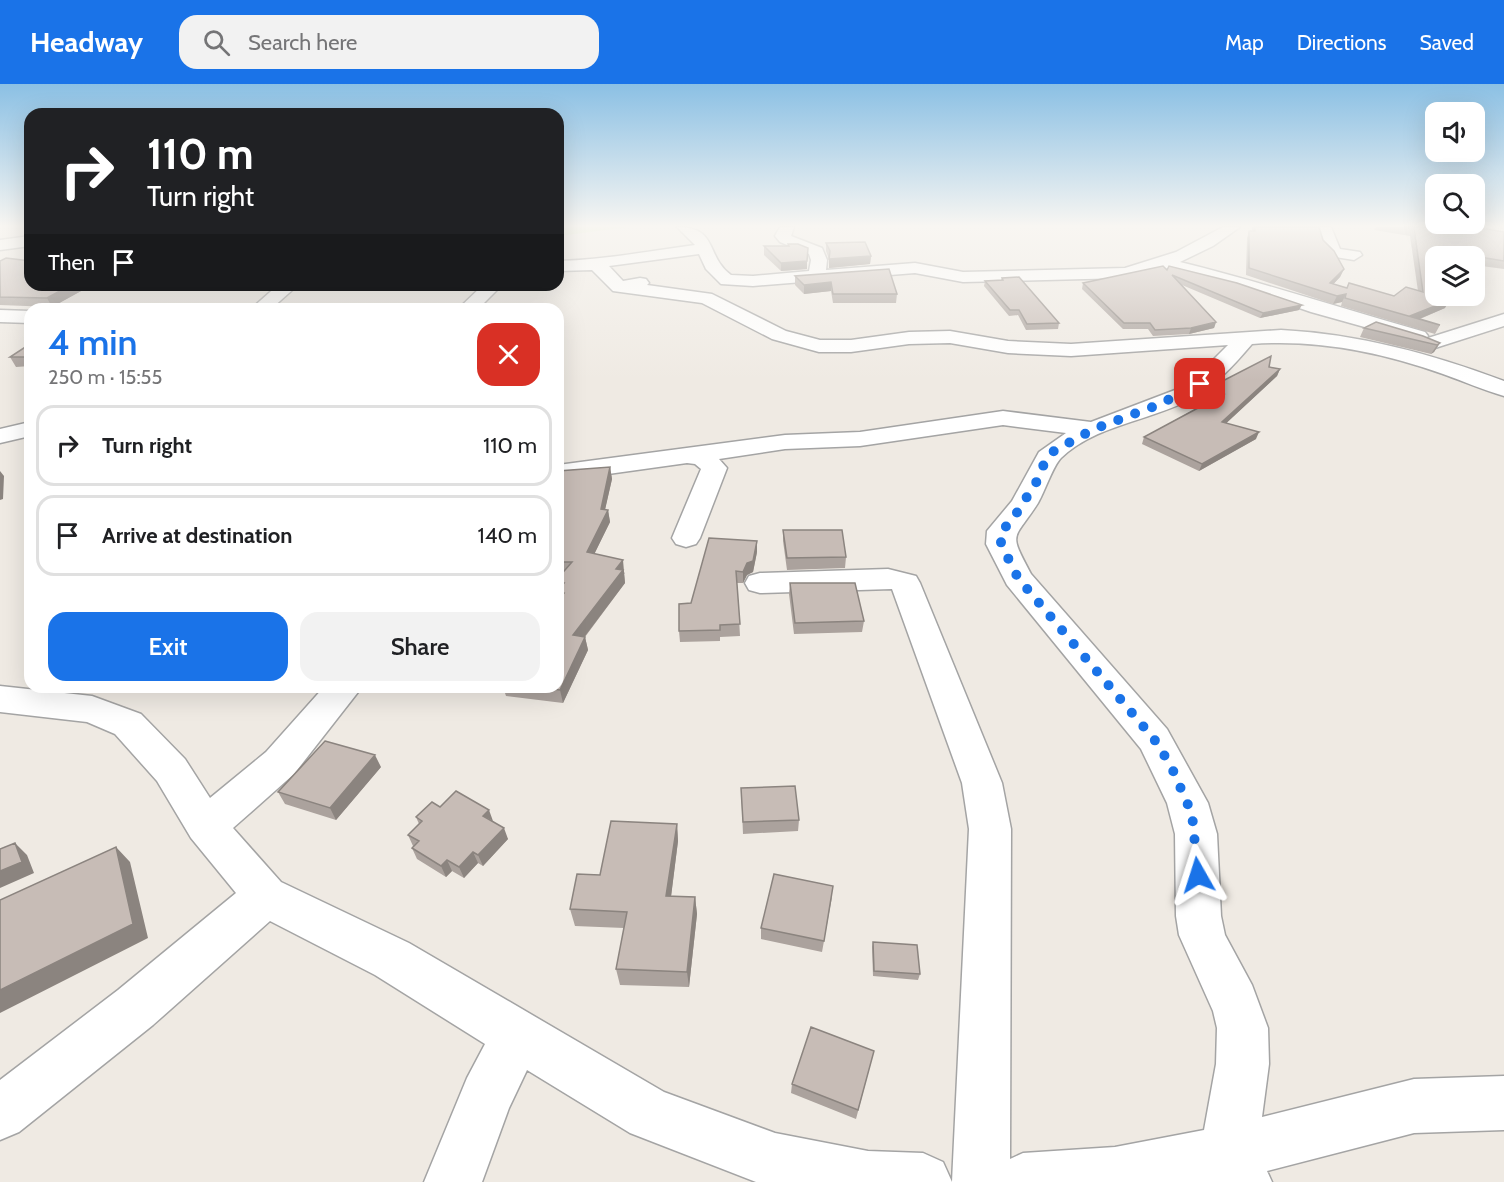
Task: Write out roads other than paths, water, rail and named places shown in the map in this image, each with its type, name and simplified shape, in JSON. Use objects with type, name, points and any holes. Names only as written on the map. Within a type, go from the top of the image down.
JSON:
[{"type":"street","points":[[609,278],[619,287],[706,298],[779,335],[819,346],[851,346],[909,338],[950,337],[1008,347],[1071,350],[1281,336],[1324,339],[1394,353],[1467,374],[1504,389]]},
{"type":"street","points":[[619,287],[666,278]]},
{"type":"street","points":[[727,279],[753,281],[782,278]]},
{"type":"street","points":[[1227,278],[1435,342],[1454,356],[1467,374]]},
{"type":"street","points":[[268,303],[282,291]]},
{"type":"street","points":[[474,303],[486,291]]},
{"type":"street","points":[[0,316],[24,317]]},
{"type":"street","points":[[1435,342],[1504,320]]},
{"type":"street","points":[[1234,1168],[1243,1035],[1240,1016],[1210,959],[1200,924],[1196,897],[1198,875],[1192,814],[1171,766],[1154,739],[1018,578],[1001,544],[1001,531],[1011,522],[1027,497],[1046,459],[1070,440],[1158,405],[1200,384],[1246,338]]},
{"type":"street","points":[[564,472],[785,442],[860,439],[1003,418],[1094,429]]},
{"type":"street","points":[[0,436],[24,430]]},
{"type":"street","points":[[0,447],[24,448]]},
{"type":"street","points":[[684,455],[703,458],[714,468],[686,538]]},
{"type":"street","points":[[760,583],[888,578],[905,583],[982,783],[990,829],[981,1182]]},
{"type":"street","points":[[206,826],[280,763],[339,693]]},
{"type":"street","points":[[0,699],[92,709],[128,724],[171,770],[206,826],[265,896],[392,958],[517,1036],[649,1114],[775,1161],[868,1180],[923,1182]]},
{"type":"street","points":[[0,1113],[190,963],[265,896]]},
{"type":"street","points":[[453,1182],[486,1097],[517,1036]]},
{"type":"street","points":[[1023,1182],[1234,1168],[1414,1106],[1504,1102]]}]
